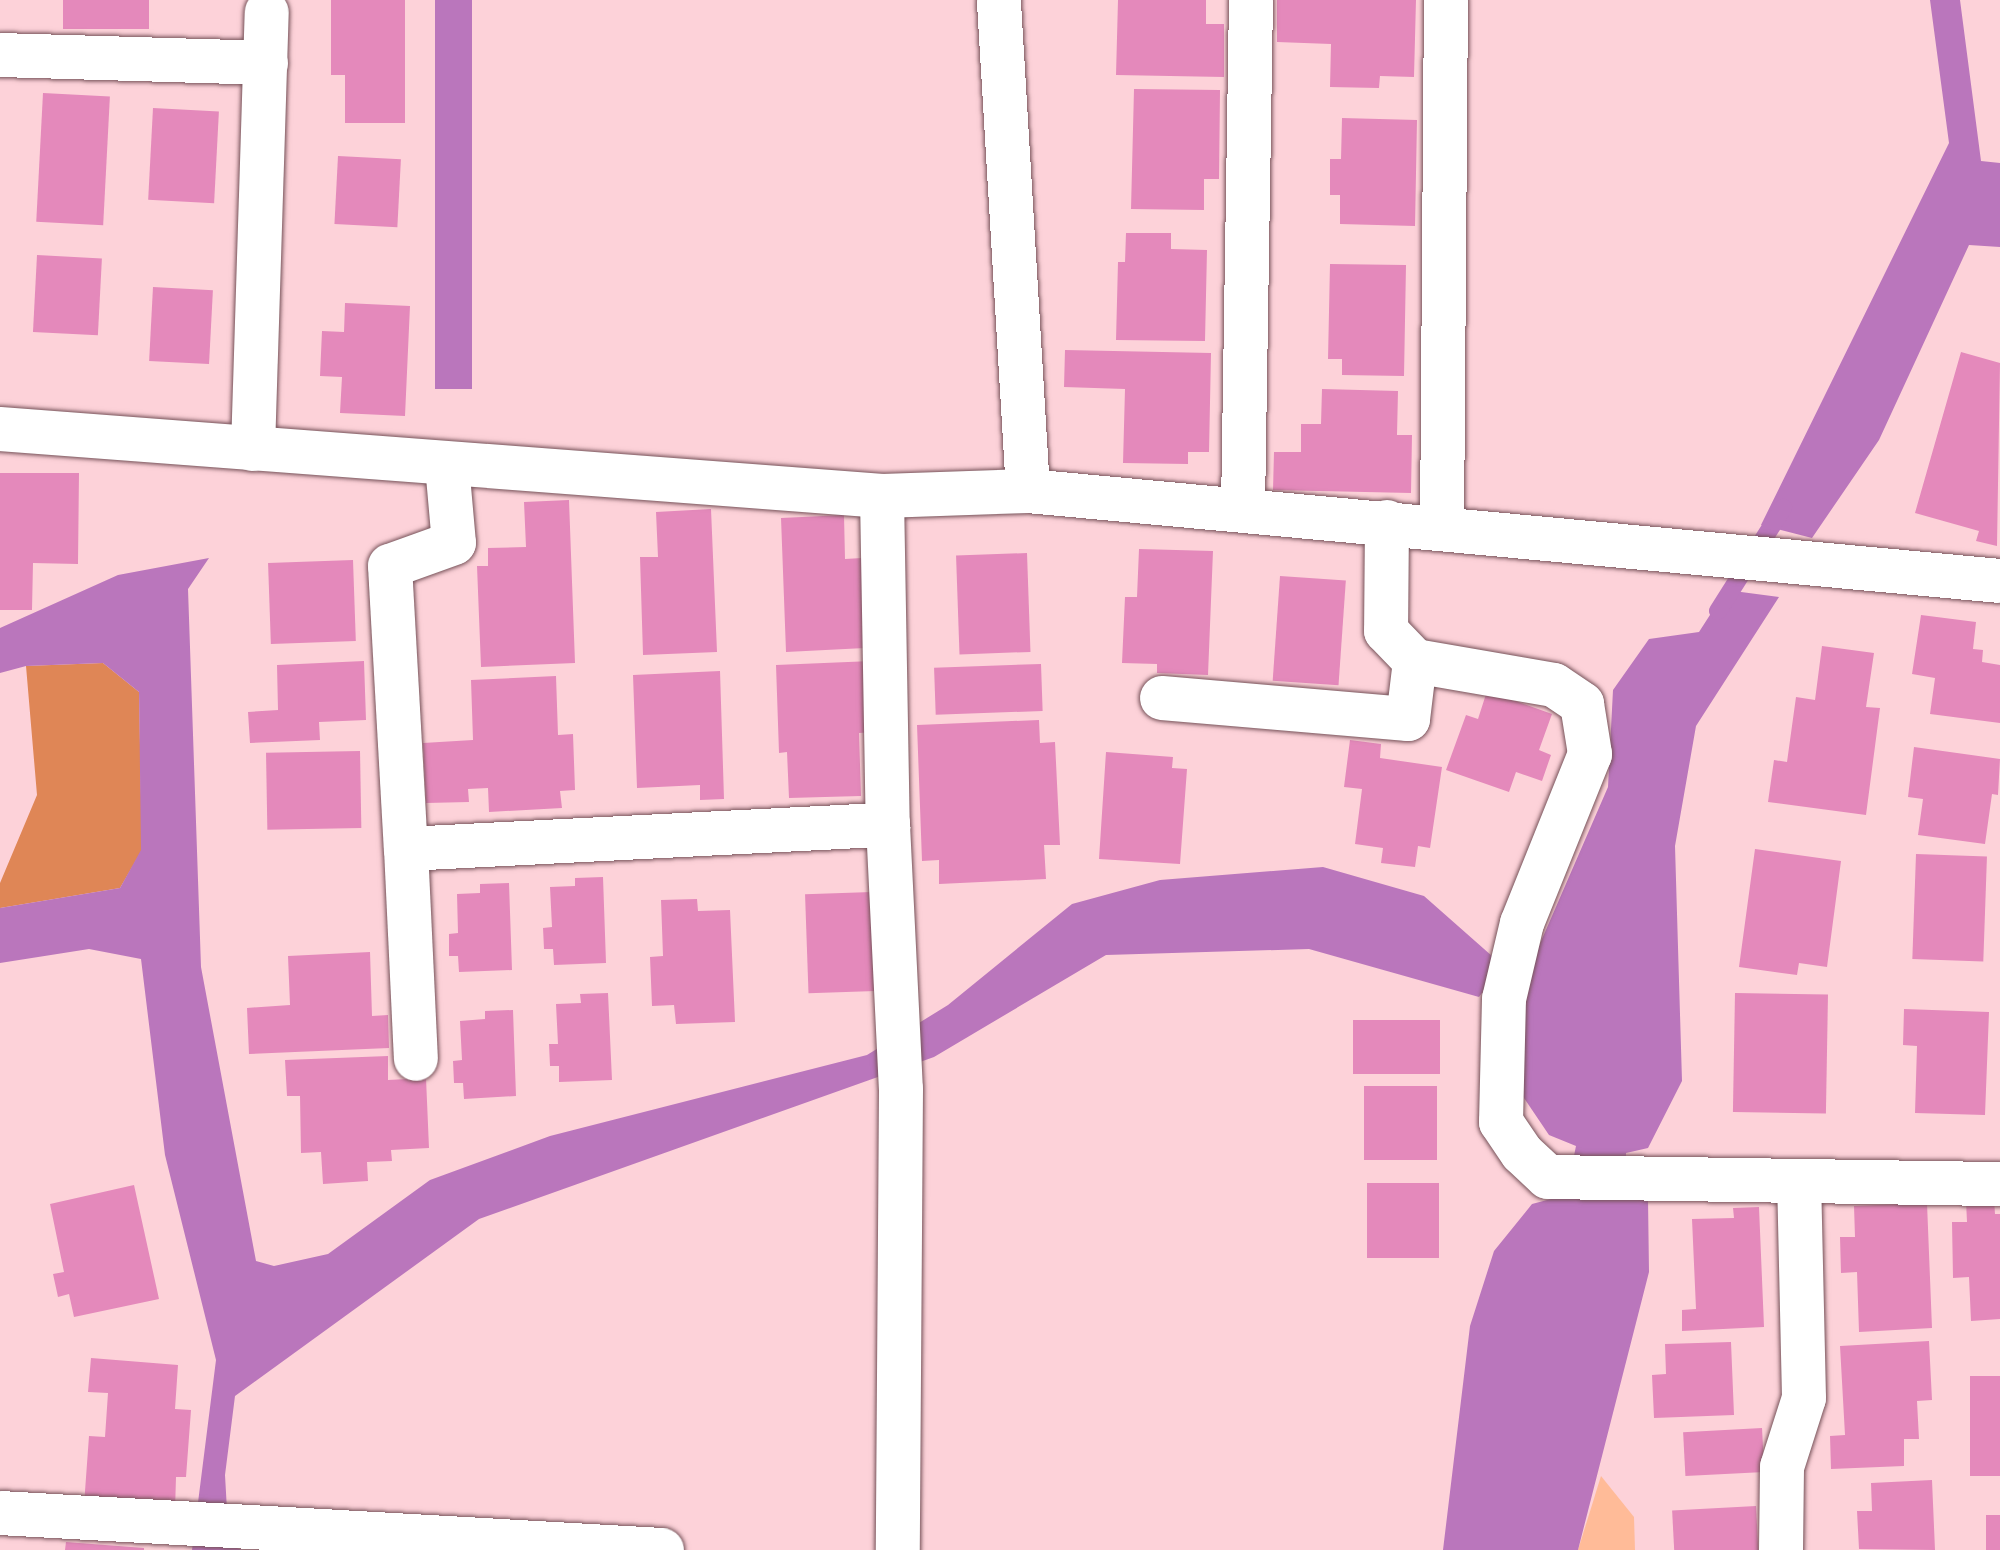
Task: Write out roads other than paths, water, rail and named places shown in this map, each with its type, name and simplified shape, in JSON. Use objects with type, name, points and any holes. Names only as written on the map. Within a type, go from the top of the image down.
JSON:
[{"type":"street","points":[[999,0],[1028,491]]},
{"type":"street","points":[[1243,509],[1251,0]]},
{"type":"street","points":[[1442,528],[1446,0]]},
{"type":"street","points":[[253,449],[267,12]]},
{"type":"street","points":[[0,55],[266,63]]},
{"type":"street","points":[[0,429],[882,496],[1028,491],[2000,581]]},
{"type":"street","points":[[416,1059],[390,566],[454,543],[447,465]]},
{"type":"street","points":[[882,496],[888,825],[899,999],[901,1089],[898,1550]]},
{"type":"street","points":[[1387,522],[1386,631],[1415,661],[1554,685],[1582,704],[1590,754],[1517,946],[1504,999],[1501,1122],[1522,1153],[1548,1177],[2000,1184]]},
{"type":"street","points":[[1162,698],[1408,719],[1415,661]]},
{"type":"street","points":[[406,849],[888,825]]},
{"type":"street","points":[[1781,1550],[1782,1467],[1804,1398],[1799,1181]]},
{"type":"street","points":[[0,1513],[662,1550]]},
{"type":"waterway","points":[[1718,611],[1783,508]]}]
